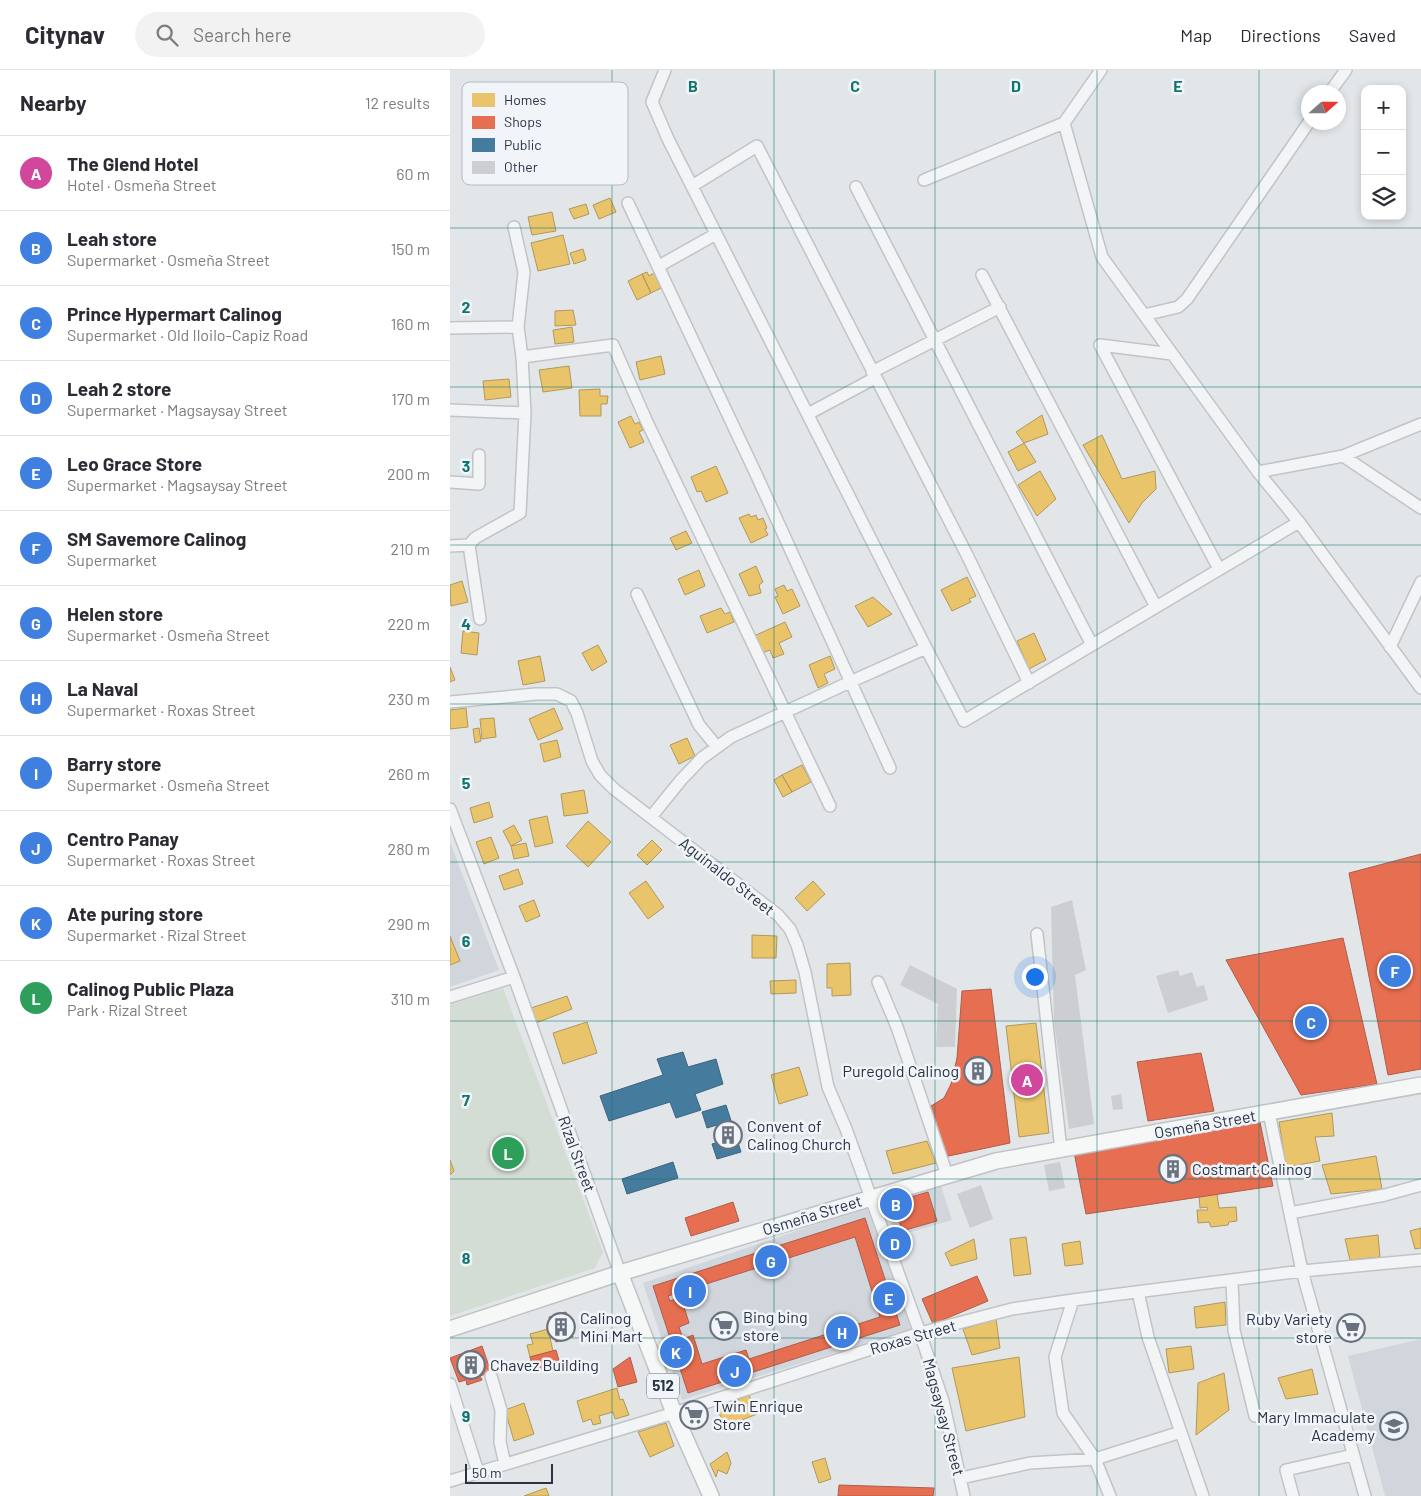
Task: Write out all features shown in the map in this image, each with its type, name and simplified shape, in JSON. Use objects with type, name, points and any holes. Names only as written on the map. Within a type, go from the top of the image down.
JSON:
[{"type":"main road","name":"Osmeña Street","points":[[450,1330],[620,1273],[996,1161],[1421,1085]]},
{"type":"main road","name":"Rizal Street","points":[[620,1273],[674,1413],[711,1496]]},
{"type":"street","points":[[665,70],[652,102],[716,234],[964,721],[1299,522]]},
{"type":"street","points":[[924,180],[1064,123],[1101,70]]},
{"type":"street","points":[[1335,85],[1346,70]]},
{"type":"street","points":[[1064,123],[1102,257],[1258,472],[1299,522],[1421,688]]},
{"type":"street","points":[[1144,316],[1178,306],[1187,299],[1303,130]]},
{"type":"street","points":[[692,186],[757,146],[967,555],[1028,683]]},
{"type":"street","points":[[856,187],[1092,645]]},
{"type":"street","points":[[628,203],[756,474],[890,768]]},
{"type":"street","points":[[480,619],[469,546],[475,538],[520,513],[525,413],[518,327],[524,272],[514,227]]},
{"type":"street","points":[[659,266],[716,234]]},
{"type":"street","points":[[982,275],[1000,306],[1156,607]]},
{"type":"street","points":[[808,414],[935,340],[1000,306]]},
{"type":"street","points":[[450,328],[518,327]]},
{"type":"street","points":[[522,358],[613,345],[830,806]]},
{"type":"street","points":[[1172,354],[1100,345],[1219,569]]},
{"type":"street","points":[[450,410],[525,413]]},
{"type":"street","points":[[1258,472],[1343,456],[1421,424]]},
{"type":"street","points":[[450,482],[479,484],[479,455]]},
{"type":"street","points":[[1343,456],[1421,508]]},
{"type":"street","points":[[450,546],[469,546]]},
{"type":"street","points":[[1390,647],[1421,582]]},
{"type":"street","points":[[637,594],[699,725],[717,747]]},
{"type":"street","points":[[650,817],[702,758],[731,737],[926,648]]},
{"type":"street","name":"Aguinaldo Street","points":[[450,702],[536,694],[557,694],[571,702],[578,713],[592,761],[600,775],[614,789],[778,915],[790,929],[806,972],[828,1086],[846,1129],[870,1198]]},
{"type":"street","name":"Rizal Street","points":[[450,809],[514,977],[620,1273]]},
{"type":"street","points":[[1037,934],[1061,1150]]},
{"type":"street","points":[[450,997],[514,977]]},
{"type":"street","points":[[878,982],[896,1027],[948,1175]]},
{"type":"street","points":[[1268,1113],[1302,1271],[1365,1496]]},
{"type":"street","points":[[1290,1213],[1385,1195],[1421,1185]]},
{"type":"street","name":"Magsaysay Street","points":[[870,1198],[943,1401],[964,1496]]},
{"type":"street","name":"Roxas Street","points":[[450,1481],[674,1413],[920,1333],[1012,1309],[1302,1271],[1421,1260]]},
{"type":"street","points":[[1232,1280],[1234,1330],[1255,1416]]},
{"type":"street","points":[[1138,1292],[1148,1338],[1203,1496]]},
{"type":"street","points":[[1073,1300],[1055,1357],[1063,1413],[1095,1459],[1110,1496]]},
{"type":"street","points":[[491,1376],[501,1410],[500,1442],[505,1464]]},
{"type":"street","points":[[450,1384],[478,1472]]},
{"type":"street","points":[[961,1478],[1030,1463],[1095,1459],[1181,1432]]},
{"type":"street","points":[[1293,1496],[1286,1470],[1353,1455]]},
{"type":"shaded area","points":[[450,842],[499,970],[450,987]]},
{"type":"shaded area","points":[[503,988],[603,1252],[595,1268],[450,1316],[450,1005]]},
{"type":"shaded area","points":[[941,1186],[952,1220],[897,1236],[884,1204]]},
{"type":"shaded area","points":[[867,1207],[911,1329],[682,1400],[643,1283]]},
{"type":"shaded area","name":"Mary Immaculate Academy","points":[[1421,1339],[1421,1496],[1385,1496],[1348,1356]]},
{"type":"building: Homes","points":[[610,198],[616,212],[599,219],[593,205]]},
{"type":"building: Homes","points":[[586,204],[589,214],[574,219],[569,209]]},
{"type":"building: Homes","points":[[552,212],[556,231],[532,235],[528,217]]},
{"type":"building: Homes","points":[[563,235],[570,264],[538,271],[531,243]]},
{"type":"building: Homes","points":[[583,249],[586,260],[574,264],[570,253]]},
{"type":"building: Homes","points":[[647,272],[649,276],[654,273],[661,288],[651,293],[642,274]]},
{"type":"building: Homes","points":[[642,274],[651,293],[637,300],[628,281]]},
{"type":"building: Homes","points":[[573,310],[576,325],[555,326],[555,311]]},
{"type":"building: Homes","points":[[572,327],[574,342],[555,344],[553,330]]},
{"type":"building: Homes","points":[[661,356],[665,374],[640,380],[636,362]]},
{"type":"building: Homes","points":[[569,366],[572,388],[543,392],[539,370]]},
{"type":"building: Homes","points":[[509,379],[511,397],[485,400],[483,381]]},
{"type":"building: Homes","points":[[600,389],[600,396],[608,396],[607,404],[601,404],[601,416],[580,416],[579,390]]},
{"type":"building: Homes","points":[[1042,415],[1048,434],[1024,443],[1016,432]]},
{"type":"building: Homes","points":[[631,416],[635,424],[639,422],[643,430],[639,432],[644,442],[630,448],[618,422]]},
{"type":"building: Homes","points":[[1102,435],[1122,479],[1155,471],[1156,489],[1142,503],[1129,523],[1083,445]]},
{"type":"building: Homes","points":[[1024,443],[1036,462],[1018,471],[1008,452]]},
{"type":"building: Homes","points":[[716,466],[728,493],[706,502],[701,491],[697,492],[691,477]]},
{"type":"building: Homes","points":[[1040,471],[1056,499],[1037,516],[1018,485]]},
{"type":"building: Homes","points":[[749,514],[751,517],[756,515],[758,520],[763,518],[768,535],[751,543],[739,518]]},
{"type":"building: Homes","points":[[686,531],[692,543],[676,550],[670,538]]},
{"type":"building: Homes","points":[[756,566],[763,582],[759,585],[761,593],[749,596],[739,574]]},
{"type":"building: Homes","points":[[699,570],[705,586],[685,595],[678,579]]},
{"type":"building: Homes","points":[[967,577],[976,596],[969,599],[971,602],[952,611],[941,590]]},
{"type":"building: Homes","points":[[462,581],[468,602],[451,606],[450,585]]},
{"type":"building: Homes","points":[[784,585],[787,591],[792,589],[800,606],[783,614],[775,597],[778,596],[775,589]]},
{"type":"building: Homes","points":[[873,597],[892,614],[868,627],[855,606]]},
{"type":"building: Homes","points":[[721,608],[725,614],[730,612],[734,622],[707,633],[700,616]]},
{"type":"building: Homes","points":[[785,622],[792,637],[779,643],[784,654],[773,658],[770,650],[762,653],[754,636]]},
{"type":"building: Homes","points":[[463,631],[479,633],[477,655],[461,653]]},
{"type":"building: Homes","points":[[1034,633],[1046,660],[1029,669],[1017,641]]},
{"type":"building: Homes","points":[[598,645],[607,662],[592,671],[582,653]]},
{"type":"building: Homes","points":[[540,656],[545,681],[523,685],[518,661]]},
{"type":"building: Homes","points":[[830,656],[835,669],[824,674],[828,683],[818,688],[809,665]]},
{"type":"building: Homes","points":[[450,667],[455,680],[450,682]]},
{"type":"building: Homes","points":[[466,708],[468,727],[450,729],[450,710]]},
{"type":"building: Homes","points":[[554,708],[563,729],[538,740],[529,719]]},
{"type":"building: Homes","points":[[494,718],[496,737],[482,739],[480,719]]},
{"type":"building: Homes","points":[[479,728],[481,741],[475,743],[473,729]]},
{"type":"building: Homes","points":[[687,738],[695,756],[679,764],[670,745]]},
{"type":"building: Homes","points":[[557,740],[561,757],[544,762],[540,744]]},
{"type":"building: Homes","points":[[802,765],[811,782],[792,792],[782,775]]},
{"type":"building: Homes","points":[[782,775],[792,792],[783,797],[774,780]]},
{"type":"building: Homes","points":[[584,790],[588,813],[564,816],[561,794]]},
{"type":"building: Homes","points":[[489,802],[493,817],[474,823],[470,808]]},
{"type":"building: Homes","points":[[547,816],[553,843],[535,847],[529,820]]},
{"type":"building: Homes","points":[[588,821],[611,842],[588,867],[566,846]]},
{"type":"building: Homes","points":[[514,825],[522,840],[511,846],[503,831]]},
{"type":"building: Homes","points":[[491,837],[499,858],[484,864],[476,842]]},
{"type":"building: Homes","points":[[652,840],[662,850],[647,865],[637,855]]},
{"type":"building: Homes","points":[[526,843],[529,856],[514,859],[511,846]]},
{"type":"building: Homes","points":[[518,869],[523,884],[504,890],[499,876]]},
{"type":"building: Homes","points":[[646,881],[664,907],[648,919],[629,893]]},
{"type":"building: Homes","points":[[813,881],[825,894],[807,911],[795,898]]},
{"type":"building: Homes","points":[[534,900],[540,916],[526,922],[519,906]]},
{"type":"building: Homes","points":[[752,935],[777,936],[776,958],[752,958]]},
{"type":"building: Homes","points":[[450,936],[460,961],[450,965]]},
{"type":"building: Homes","points":[[850,963],[851,995],[832,996],[832,988],[827,988],[827,964]]},
{"type":"building: Homes","points":[[796,980],[796,993],[771,994],[770,981]]},
{"type":"building: Homes","points":[[567,996],[572,1009],[536,1023],[531,1008]]},
{"type":"building: Homes","points":[[587,1022],[597,1053],[563,1064],[553,1033]]},
{"type":"building: Homes","points":[[1036,1023],[1049,1133],[1019,1137],[1006,1026]]},
{"type":"building: Homes","points":[[799,1067],[808,1095],[779,1104],[771,1075]]},
{"type":"building: Homes","points":[[1332,1113],[1334,1136],[1315,1137],[1320,1161],[1286,1167],[1279,1122]]},
{"type":"building: Homes","points":[[927,1141],[936,1163],[893,1174],[886,1151]]},
{"type":"building: Homes","points":[[1376,1156],[1382,1189],[1331,1194],[1322,1165]]},
{"type":"building: Homes","points":[[450,1160],[454,1171],[450,1175]]},
{"type":"building: Homes","points":[[1217,1194],[1219,1208],[1236,1207],[1237,1221],[1229,1222],[1228,1225],[1211,1227],[1209,1222],[1198,1223],[1197,1210],[1208,1210],[1207,1207],[1200,1208],[1199,1196]]},
{"type":"building: Homes","points":[[1421,1228],[1421,1248],[1415,1249],[1410,1231]]},
{"type":"building: Homes","points":[[1378,1235],[1380,1257],[1350,1260],[1345,1239]]},
{"type":"building: Homes","points":[[1026,1237],[1031,1274],[1014,1276],[1010,1239]]},
{"type":"building: Homes","points":[[974,1239],[977,1259],[951,1266],[945,1253]]},
{"type":"building: Homes","points":[[1080,1241],[1083,1264],[1065,1266],[1062,1244]]},
{"type":"building: Homes","points":[[1225,1302],[1226,1325],[1196,1328],[1194,1307]]},
{"type":"building: Homes","points":[[996,1319],[1000,1348],[972,1355],[963,1329]]},
{"type":"building: Homes","points":[[548,1329],[553,1351],[530,1357],[527,1345],[533,1344],[530,1334]]},
{"type":"building: Homes","points":[[1191,1346],[1194,1369],[1169,1373],[1166,1349]]},
{"type":"building: Homes","points":[[1019,1357],[1025,1417],[966,1431],[952,1368]]},
{"type":"building: Homes","points":[[1312,1369],[1318,1394],[1286,1399],[1278,1378]]},
{"type":"building: Homes","points":[[1224,1373],[1229,1410],[1196,1435],[1198,1383]]},
{"type":"building: Homes","points":[[617,1388],[620,1400],[623,1399],[629,1415],[615,1419],[613,1412],[599,1416],[601,1423],[593,1425],[591,1419],[583,1422],[577,1401]]},
{"type":"building: Homes","points":[[749,1395],[757,1414],[725,1427],[717,1408]]},
{"type":"building: Homes","points":[[524,1403],[534,1434],[514,1441],[505,1410]]},
{"type":"building: Homes","points":[[666,1423],[674,1446],[650,1457],[638,1432]]},
{"type":"building: Homes","points":[[727,1452],[731,1463],[727,1474],[718,1470],[716,1477],[710,1464]]},
{"type":"building: Homes","points":[[825,1458],[831,1479],[819,1483],[812,1462]]},
{"type":"building: Homes","points":[[546,1488],[549,1496],[524,1496]]},
{"type":"building: Shops","points":[[1421,854],[1421,1069],[1388,1075],[1349,873]]},
{"type":"building: Shops","points":[[1343,938],[1377,1084],[1301,1095],[1226,960]]},
{"type":"building: Shops","name":"Puregold Calinog","points":[[991,989],[1010,1143],[944,1157],[931,1106],[944,1098],[951,1084],[957,1058],[962,991]]},
{"type":"building: Shops","points":[[1201,1053],[1214,1111],[1148,1121],[1137,1062]]},
{"type":"building: Shops","name":"Costmart Calinog","points":[[1260,1122],[1273,1186],[1086,1214],[1074,1152]]},
{"type":"building: Shops","points":[[928,1192],[937,1221],[902,1231],[894,1202]]},
{"type":"building: Shops","points":[[733,1202],[739,1221],[691,1236],[685,1218]]},
{"type":"building: Shops","points":[[865,1218],[900,1325],[688,1393],[653,1286]],"holes":[[[855,1237],[880,1317],[749,1359],[746,1350],[702,1364],[693,1335],[683,1339],[679,1327],[689,1323],[681,1297],[670,1301],[668,1296]]]},
{"type":"building: Shops","points":[[977,1276],[988,1301],[933,1324],[922,1299]]},
{"type":"building: Shops","name":"Calinog Mini Mart","points":[[566,1312],[573,1337],[556,1342],[549,1317]]},
{"type":"building: Shops","name":"Chavez Building","points":[[482,1346],[491,1372],[480,1376],[482,1380],[467,1385],[466,1380],[459,1382],[450,1358]]},
{"type":"building: Shops","points":[[556,1350],[560,1364],[534,1371],[530,1357]]},
{"type":"building: Shops","points":[[630,1357],[637,1382],[618,1387],[613,1369]]},
{"type":"building: Shops","points":[[839,1485],[934,1488],[933,1496],[838,1496]]},
{"type":"building: Public","points":[[683,1052],[688,1067],[716,1059],[723,1084],[695,1094],[701,1110],[676,1118],[670,1102],[609,1121],[600,1096],[663,1075],[657,1059]]},
{"type":"building: Public","name":"Convent of Calinog Church","points":[[726,1105],[741,1152],[717,1159],[712,1144],[722,1141],[717,1125],[707,1128],[702,1112]]},
{"type":"building: Public","points":[[673,1162],[678,1178],[627,1194],[622,1179]]},
{"type":"building: Other","points":[[1072,900],[1086,970],[1075,975],[1094,1124],[1069,1129],[1054,1022],[1051,907]]},
{"type":"building: Other","points":[[910,965],[957,989],[955,1047],[936,1047],[938,1004],[900,985]]},
{"type":"building: Other","points":[[1178,970],[1180,976],[1192,972],[1197,987],[1204,985],[1208,1000],[1168,1013],[1156,976]]},
{"type":"building: Other","points":[[1121,1094],[1123,1109],[1113,1110],[1111,1096]]},
{"type":"building: Other","points":[[1060,1162],[1065,1188],[1049,1191],[1044,1165]]},
{"type":"building: Other","points":[[981,1185],[993,1219],[970,1228],[957,1194]]},
{"type":"place","name":"SM Savemore Calinog","points":[[1395,971]]},
{"type":"place","name":"Prince Hypermart Calinog","points":[[1311,1022]]},
{"type":"place","name":"Puregold Calinog","points":[[978,1071]]},
{"type":"place","name":"The Glend Hotel","points":[[1027,1080]]},
{"type":"place","name":"Convent of Calinog Church","points":[[728,1135]]},
{"type":"place","name":"Calinog Public Plaza","points":[[508,1153]]},
{"type":"place","name":"Costmart Calinog","points":[[1173,1169]]},
{"type":"place","name":"Leah store","points":[[896,1204]]},
{"type":"place","name":"Leah 2 store","points":[[895,1243]]},
{"type":"place","name":"Helen store","points":[[771,1261]]},
{"type":"place","name":"Barry store","points":[[690,1291]]},
{"type":"place","name":"Leo Grace Store","points":[[889,1298]]},
{"type":"place","name":"Bing bing store","points":[[724,1326]]},
{"type":"place","name":"Calinog Mini Mart","points":[[561,1327]]},
{"type":"place","name":"Ruby Variety store","points":[[1351,1328]]},
{"type":"place","name":"La Naval","points":[[842,1332]]},
{"type":"place","name":"Ate puring store","points":[[676,1352]]},
{"type":"place","name":"Chavez Building","points":[[471,1365]]},
{"type":"place","name":"Centro Panay","points":[[735,1371]]},
{"type":"place","name":"Twin Enrique Store","points":[[694,1415]]},
{"type":"place","name":"Mary Immaculate Academy","points":[[1394,1426]]}]
